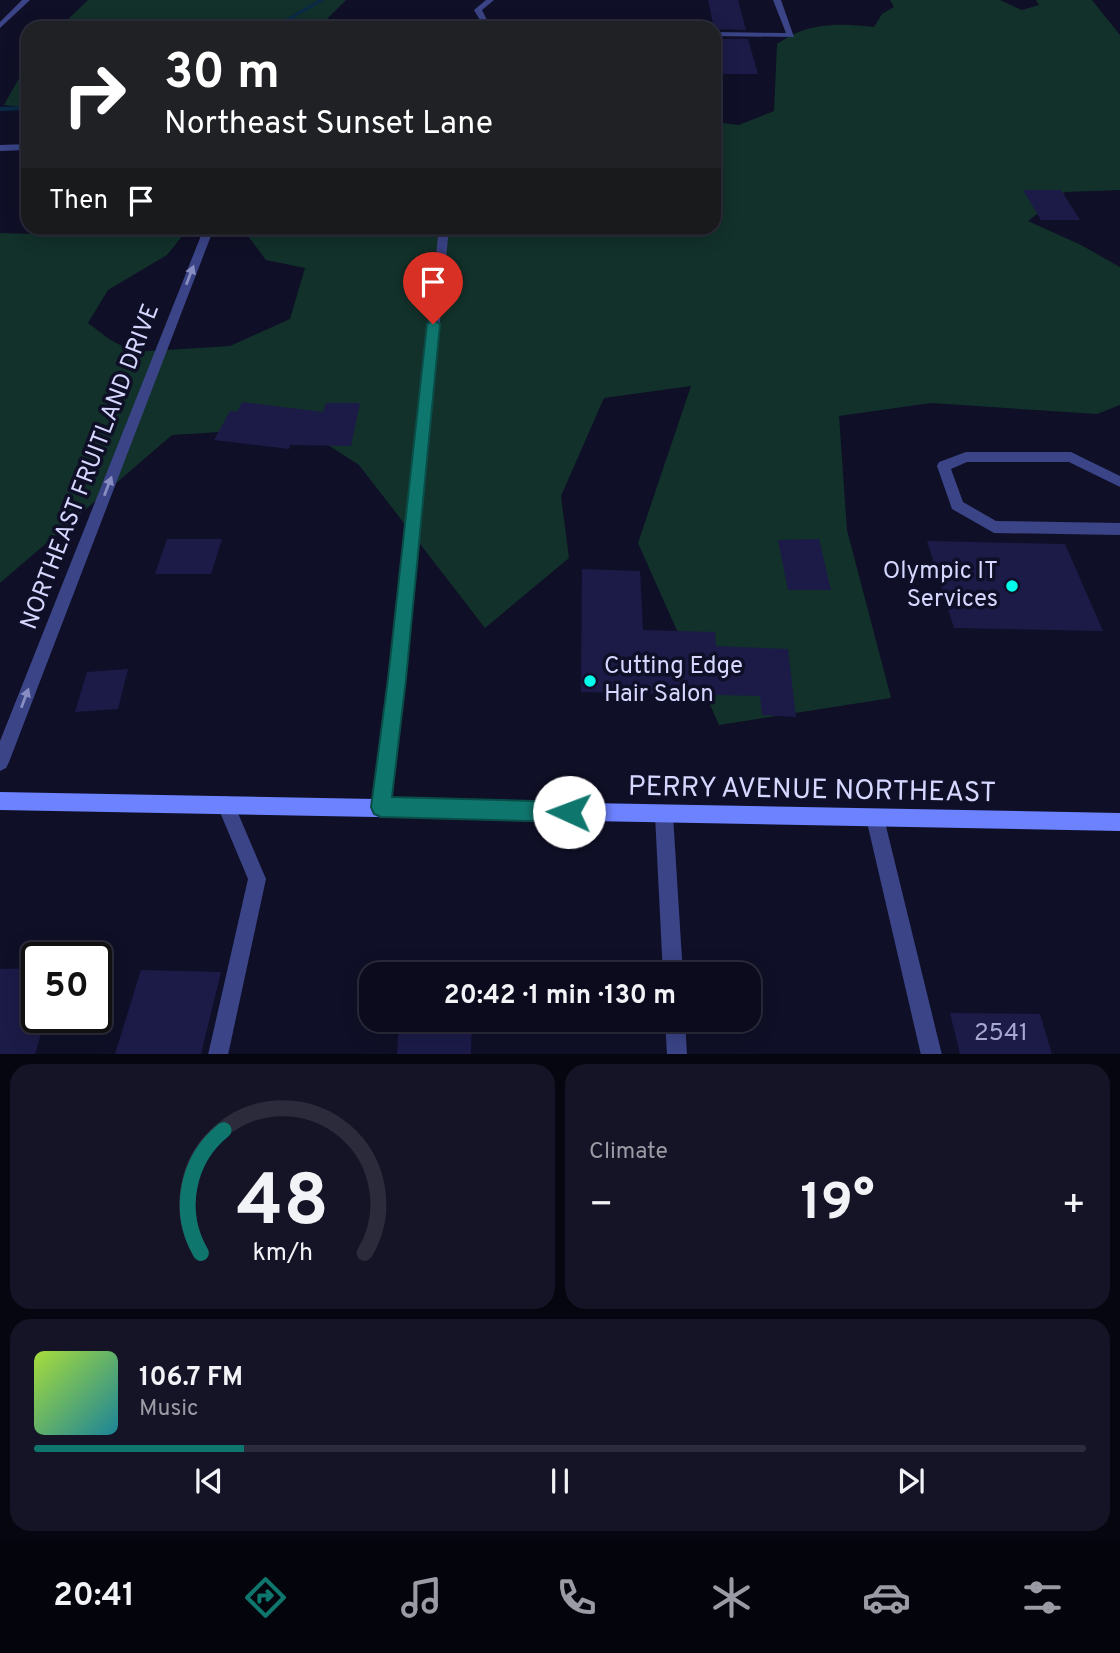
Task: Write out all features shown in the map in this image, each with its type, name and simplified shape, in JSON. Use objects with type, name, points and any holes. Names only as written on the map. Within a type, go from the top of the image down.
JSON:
[{"type":"main road","name":"PERRY AVENUE NORTHEAST","points":[[0,801],[1120,822]]},
{"type":"street","points":[[0,26],[26,0]]},
{"type":"street","points":[[484,21],[478,10],[490,0]]},
{"type":"street","points":[[721,34],[791,35],[778,0]]},
{"type":"street","points":[[0,148],[21,147]]},
{"type":"street","name":"NORTHEAST FRUITLAND DRIVE","points":[[0,762],[206,235]]},
{"type":"street","points":[[381,807],[443,235]]},
{"type":"street","points":[[1120,482],[1071,457],[966,457],[944,466],[957,505],[994,527],[1120,529]]},
{"type":"street","points":[[218,1054],[257,879],[226,805]]},
{"type":"street","points":[[664,815],[672,962]]},
{"type":"street","points":[[875,818],[932,1054]]},
{"type":"street","points":[[676,1032],[677,1054]]},
{"type":"green space","points":[[88,0],[346,0],[327,21],[66,21]]},
{"type":"green space","points":[[890,0],[1000,0],[1022,10],[1039,5],[1036,0],[1092,0],[1120,35],[1120,190],[1065,192],[1028,221],[1081,245],[1120,267],[1120,405],[1097,414],[931,403],[839,416],[847,530],[891,698],[719,725],[638,543],[691,386],[604,398],[561,496],[569,558],[485,628],[359,465],[300,427],[172,435],[0,583],[0,233],[183,235],[167,255],[108,290],[88,323],[133,352],[230,346],[290,319],[305,268],[266,260],[247,235],[721,235],[721,123],[739,125],[774,111],[777,44],[800,32],[823,26],[874,27],[882,14],[894,7]]},
{"type":"green space","points":[[21,75],[21,107],[4,105]]},
{"type":"building","points":[[708,0],[738,0],[746,30],[721,29],[721,21],[712,21]]},
{"type":"building","points":[[721,39],[748,39],[758,74],[722,74]]},
{"type":"building","points":[[1023,190],[1061,190],[1080,220],[1041,220]]},
{"type":"building","points":[[242,402],[323,412],[326,403],[360,403],[351,446],[290,445],[289,449],[214,440],[230,411],[237,412]]},
{"type":"building","points":[[167,539],[222,539],[211,574],[155,574]]},
{"type":"building","points":[[819,539],[831,590],[788,590],[778,540]]},
{"type":"building","name":"Olympic IT Services","points":[[927,541],[1065,544],[1103,631],[954,628]]},
{"type":"building","points":[[582,569],[640,571],[643,630],[715,632],[716,646],[788,649],[796,717],[762,715],[760,696],[581,692]]},
{"type":"building","points":[[128,669],[118,709],[75,712],[87,672]]},
{"type":"building","points":[[21,968],[21,1033],[41,1033],[35,1054],[0,1054],[0,969]]},
{"type":"building","points":[[141,970],[221,972],[201,1054],[115,1054]]},
{"type":"building","points":[[950,1013],[1040,1014],[1052,1054],[960,1054]]},
{"type":"building","points":[[398,1032],[472,1032],[471,1054],[397,1054]]},
{"type":"waterway","points":[[285,21],[322,0]]},
{"type":"waterway","points":[[0,109],[21,108]]},
{"type":"place","name":"Olympic IT Services","points":[[1012,586]]},
{"type":"place","name":"Cutting Edge Hair Salon","points":[[590,681]]},
{"type":"route","points":[[433,324],[397,679],[381,807],[569,812]]}]
